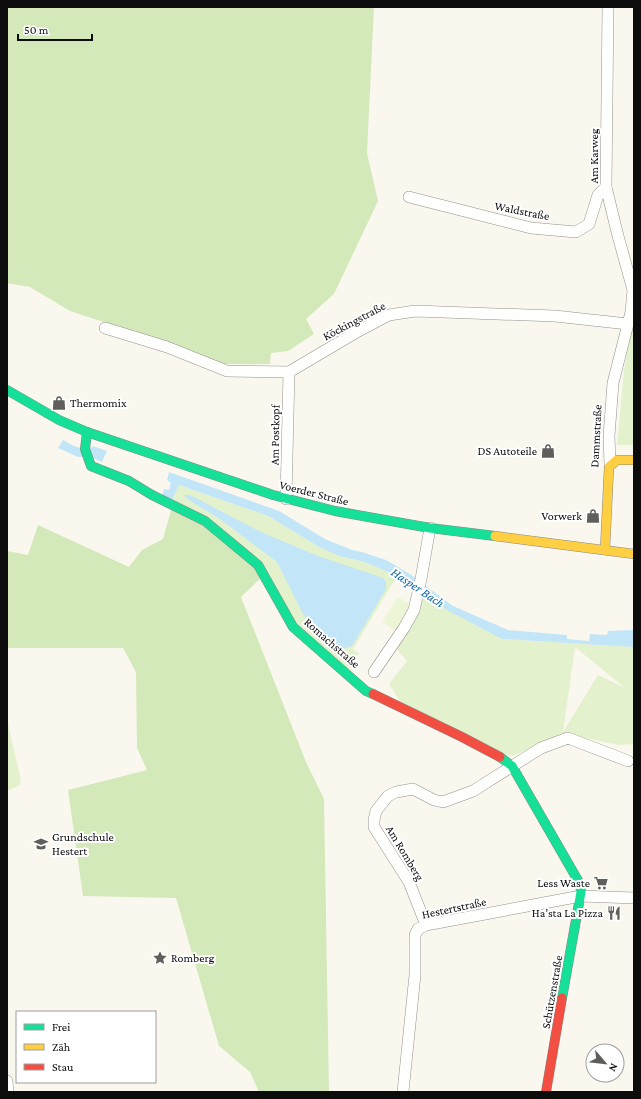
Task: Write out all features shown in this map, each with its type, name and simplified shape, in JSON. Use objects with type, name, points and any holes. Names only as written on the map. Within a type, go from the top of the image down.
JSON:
[{"type":"street","name":"Am Karweg","points":[[608,7],[606,187],[633,290],[631,312],[628,324]]},
{"type":"street","name":"Waldstraße","points":[[408,198],[531,228],[576,232],[589,224],[598,195],[606,187]]},
{"type":"street","name":"Köckingstraße","points":[[289,372],[389,315],[415,311],[555,316],[628,324]]},
{"type":"street","name":"Dammstraße","points":[[604,550],[608,470],[610,464],[609,436],[613,383],[628,324]]},
{"type":"street","points":[[105,328],[167,347],[227,371],[289,372]]},
{"type":"street","name":"Am Postkopf","points":[[286,499],[289,372]]},
{"type":"street","name":"Voerder Straße","points":[[7,390],[36,408],[87,432],[286,499],[335,511],[430,528],[634,554]]},
{"type":"street","name":"Romachstraße","points":[[87,432],[86,453],[91,466],[129,481],[152,495],[205,521],[258,564],[293,627],[366,691],[462,737],[504,759],[512,766],[580,884],[581,896]]},
{"type":"street","points":[[610,464],[617,459],[634,460]]},
{"type":"street","name":"Romachstraße","points":[[374,672],[404,628],[414,610],[430,528]]},
{"type":"street","points":[[512,766],[542,748],[568,738],[628,761]]},
{"type":"street","name":"Am Romberg","points":[[426,925],[409,882],[374,827],[376,811],[388,796],[396,792],[413,789],[434,800],[443,802],[473,791],[512,766]]},
{"type":"street","name":"Hestertstraße","points":[[403,1092],[415,976],[415,934],[418,929],[426,925],[581,896],[634,898]]},
{"type":"street","name":"Schützenstraße","points":[[546,1092],[581,896]]},
{"type":"street","points":[[7,1081],[8,1092]]},
{"type":"green space","points":[[7,7],[374,7],[367,153],[378,201],[334,294],[306,319],[314,334],[288,351],[271,353],[270,364],[219,364],[168,343],[70,311],[30,287],[7,283]]},
{"type":"green space","points":[[634,315],[634,445],[617,445],[624,370]]},
{"type":"green space","points":[[179,485],[268,516],[321,548],[339,556],[365,562],[397,576],[353,649],[359,653],[349,669],[296,627],[264,570],[172,500]]},
{"type":"green space","points":[[172,507],[222,537],[263,576],[241,597],[306,762],[324,799],[329,1092],[259,1092],[250,1072],[219,1046],[176,898],[83,896],[68,790],[147,770],[137,748],[136,672],[123,648],[7,648],[7,551],[28,555],[38,525],[129,567],[142,550],[163,539]]},
{"type":"green space","points":[[419,592],[502,639],[634,646],[634,744],[619,745],[562,733],[513,756],[504,754],[403,706],[389,684],[407,661],[395,647]],"holes":[[[575,647],[625,688],[598,675],[563,732]]]},
{"type":"green space","points":[[398,597],[413,607],[397,632],[382,622]]},
{"type":"green space","points":[[7,719],[21,781],[20,785],[7,791]]},
{"type":"water","points":[[63,440],[88,450],[93,446],[107,451],[102,462],[91,457],[78,457],[58,448]]},
{"type":"water","name":"Hasper Bach","points":[[169,472],[279,511],[325,539],[352,550],[386,560],[410,574],[453,606],[508,630],[567,635],[567,639],[589,641],[590,634],[607,635],[608,631],[634,630],[634,646],[502,639],[445,609],[397,576],[365,562],[339,556],[321,548],[268,516],[179,485],[172,500],[162,495],[164,489],[169,490],[171,483],[167,480]]},
{"type":"water","points":[[183,495],[190,495],[261,532],[318,556],[383,578],[386,582],[386,589],[352,646],[343,649],[317,634],[303,614],[277,562],[220,519]]},
{"type":"traffic: fast","points":[[7,390],[59,420],[87,432],[273,495],[335,511],[430,528],[495,536]]},
{"type":"traffic: fast","points":[[87,432],[85,449],[91,466],[129,481],[152,495],[205,521],[258,565],[293,627],[366,691],[373,694]]},
{"type":"traffic: fast","points":[[500,757],[512,766],[580,884],[581,892],[562,998]]},
{"type":"traffic: slow","points":[[605,550],[609,467],[617,460],[634,460]]},
{"type":"traffic: slow","points":[[495,536],[634,554]]},
{"type":"traffic: jam","points":[[373,694],[500,757]]},
{"type":"traffic: jam","points":[[546,1092],[562,998]]},
{"type":"place","name":"Thermomix","points":[[59,403]]},
{"type":"place","name":"DS Autoteile","points":[[548,451]]},
{"type":"place","name":"Vorwerk","points":[[593,516]]},
{"type":"place","name":"Grundschule Hestert","points":[[41,844]]},
{"type":"place","name":"Less Waste","points":[[601,883]]},
{"type":"place","name":"Ha’sta La Pizza","points":[[614,913]]},
{"type":"place","name":"Romberg","points":[[160,958]]}]
